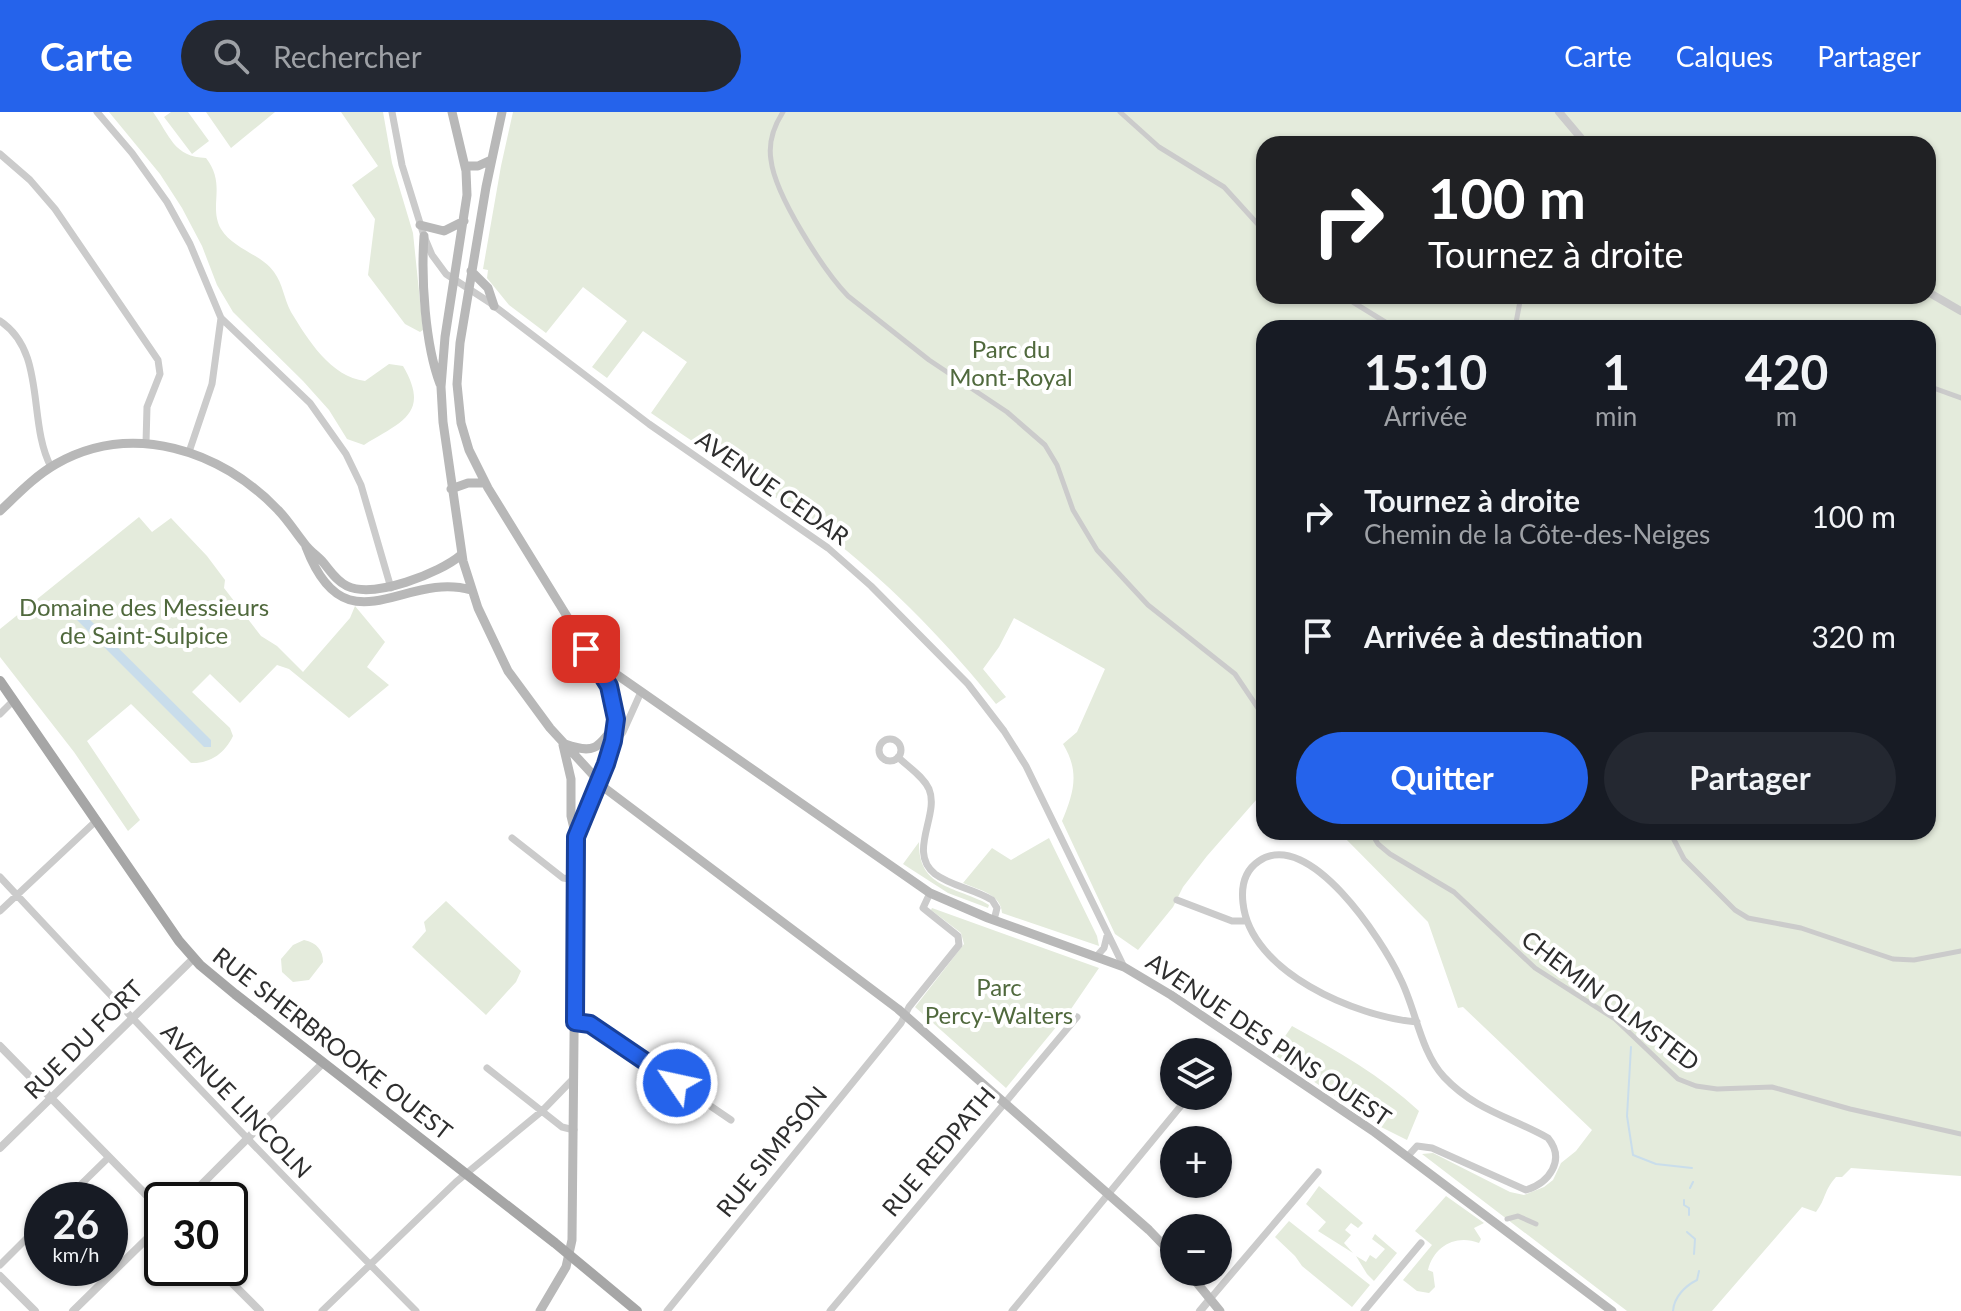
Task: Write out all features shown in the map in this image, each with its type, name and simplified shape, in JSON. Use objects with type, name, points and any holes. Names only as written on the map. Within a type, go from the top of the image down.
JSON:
[{"type":"main road","points":[[452,112],[465,166],[467,195],[444,342],[441,387],[461,555],[471,590],[503,663],[524,696],[598,783],[905,1015],[1160,1243]]},
{"type":"main road","points":[[502,112],[471,271],[459,349],[457,400],[465,438],[484,483],[611,691],[615,724],[612,746],[576,837]]},
{"type":"main road","points":[[465,166],[478,166],[491,160]]},
{"type":"main road","points":[[420,225],[444,231],[464,221]]},
{"type":"main road","points":[[424,236],[422,259],[431,360],[441,387]]},
{"type":"main road","points":[[471,271],[488,288],[494,306]]},
{"type":"main road","points":[[0,511],[51,467],[91,449],[122,443],[146,443],[189,452],[224,468],[258,492],[283,516],[336,579],[348,586],[366,590],[436,572],[461,555]]},
{"type":"main road","points":[[451,489],[468,483],[484,483]]},
{"type":"main road","points":[[304,544],[317,573],[342,595],[366,603],[446,585],[471,590]]},
{"type":"main road","name":"AVENUE DES PINS OUEST","points":[[597,666],[613,672],[930,893],[994,920],[1124,967],[1183,1002],[1407,1157],[1612,1311]]},
{"type":"main road","name":"RUE SHERBROOKE OUEST","points":[[0,681],[194,958],[225,986],[570,1255],[637,1311]]},
{"type":"main road","points":[[562,743],[582,750],[592,749],[603,741],[615,724]]},
{"type":"main road","points":[[540,1311],[570,1255],[576,837],[571,816],[571,783],[562,743]]},
{"type":"main road","points":[[1199,1286],[1220,1311]]},
{"type":"street","points":[[97,112],[132,153],[167,202],[190,244],[221,318],[300,392],[337,441],[361,485],[394,598]]},
{"type":"street","name":"AVENUE CEDAR","points":[[392,112],[402,165],[424,236],[434,259],[454,281],[494,306],[641,418],[828,548],[957,672],[996,720],[1026,766],[1124,967]]},
{"type":"street","points":[[783,112],[772,138],[772,168],[810,246],[837,284],[920,354],[1007,412],[1044,444],[1057,465],[1073,510],[1097,550],[1148,605],[1235,674],[1256,705]]},
{"type":"street","points":[[1120,112],[1159,147],[1224,187],[1256,222]]},
{"type":"street","points":[[1559,112],[1579,136]]},
{"type":"street","points":[[0,154],[30,180],[55,209],[158,360],[160,374],[147,407],[146,443]]},
{"type":"street","points":[[1936,294],[1961,308]]},
{"type":"street","points":[[1356,304],[1382,320]]},
{"type":"street","points":[[189,452],[212,384],[221,318]]},
{"type":"street","points":[[0,321],[14,332],[24,347],[30,366],[43,452],[51,467]]},
{"type":"street","points":[[1936,389],[1961,398]]},
{"type":"street","points":[[612,746],[623,732],[641,692]]},
{"type":"street","points":[[0,714],[14,700]]},
{"type":"street","points":[[898,757],[923,780],[931,796],[932,809],[924,842],[929,867],[937,875],[992,900],[997,908],[994,920]]},
{"type":"street","points":[[0,911],[97,820]]},
{"type":"street","points":[[512,838],[563,878],[576,880]]},
{"type":"street","name":"CHEMIN OLMSTED","points":[[1376,840],[1390,854],[1454,892],[1535,968],[1608,1014],[1678,1079],[1717,1089],[1772,1087],[1850,1109],[1961,1134]]},
{"type":"street","points":[[1674,840],[1684,859],[1735,910],[1748,918],[1801,928],[1893,959],[1914,960],[1961,951]]},
{"type":"street","points":[[1407,1157],[1415,1147],[1428,1147],[1526,1190],[1546,1180],[1556,1162],[1555,1149],[1548,1138],[1485,1109],[1448,1081],[1435,1064],[1400,976],[1367,923],[1335,886],[1307,863],[1293,856],[1279,854],[1265,857],[1253,866],[1242,887],[1246,921],[1255,937],[1280,964],[1318,991],[1365,1013],[1417,1022]]},
{"type":"street","name":"AVENUE LINCOLN","points":[[0,877],[247,1140],[416,1311]]},
{"type":"street","name":"RUE SIMPSON","points":[[667,1311],[905,1015],[959,943],[958,936],[923,908],[930,893]]},
{"type":"street","points":[[1177,900],[1232,921],[1246,921]]},
{"type":"street","points":[[1096,957],[1104,948],[1107,936]]},
{"type":"street","name":"RUE DU FORT","points":[[0,1148],[194,958]]},
{"type":"street","name":"RUE REDPATH","points":[[830,1311],[1077,1017]]},
{"type":"street","points":[[575,1022],[590,1024],[731,1120]]},
{"type":"street","points":[[0,1046],[144,1193]]},
{"type":"street","points":[[204,1182],[323,1063]]},
{"type":"street","points":[[487,1068],[562,1127],[574,1130]]},
{"type":"street","points":[[322,1311],[467,1174],[542,1111],[574,1078]]},
{"type":"street","points":[[1012,1311],[1177,1110]]},
{"type":"street","points":[[83,1182],[109,1157]]},
{"type":"street","points":[[1200,1311],[1318,1172]]},
{"type":"street","points":[[1507,1219],[1522,1217],[1536,1224]]},
{"type":"street","points":[[0,1265],[24,1241]]},
{"type":"street","points":[[73,1311],[144,1242]]},
{"type":"street","points":[[1364,1311],[1421,1243]]},
{"type":"street","points":[[0,1276],[35,1311]]},
{"type":"street","points":[[235,1286],[260,1311]]},
{"type":"green space","points":[[109,112],[153,112],[174,144],[187,154],[206,158],[217,186],[216,212],[221,229],[233,242],[262,260],[274,272],[298,323],[331,365],[365,381],[389,364],[403,366],[414,395],[413,406],[400,423],[364,445],[347,439],[329,410],[303,381],[233,312],[217,285],[202,246],[182,208],[160,174]]},
{"type":"green space","points":[[171,112],[188,112],[209,141],[192,154],[164,117]]},
{"type":"green space","points":[[206,112],[275,112],[231,148]]},
{"type":"green space","points":[[341,112],[383,112],[392,163],[413,233],[423,330],[420,332],[405,324],[368,275],[375,219],[352,185],[378,166]]},
{"type":"green space","name":"Parc du Mont-Royal","points":[[513,112],[1961,112],[1961,1176],[1851,1168],[1832,1182],[1816,1212],[1802,1207],[1712,1311],[1627,1311],[1422,1154],[1433,1153],[1510,1192],[1524,1195],[1553,1180],[1561,1163],[1576,1151],[1592,1130],[1463,1007],[1458,1008],[1428,922],[1347,840],[1936,840],[1936,320],[1256,320],[1256,800],[1207,856],[1183,887],[1173,907],[1138,950],[1115,934],[1062,821],[1073,782],[1072,764],[1063,744],[1077,732],[1105,669],[1014,618],[983,669],[1006,697],[996,704],[921,619],[858,560],[792,509],[651,413],[687,362],[643,331],[607,378],[592,367],[627,321],[583,287],[546,333],[509,305],[487,278],[488,270],[483,269]]},
{"type":"green space","name":"Domaine des Messieurs de Saint-Sulpice","points":[[139,517],[152,532],[171,518],[207,556],[225,580],[224,588],[261,636],[277,646],[303,672],[350,618],[355,606],[385,642],[367,667],[389,685],[349,718],[289,669],[277,665],[240,703],[210,674],[192,692],[230,728],[233,736],[226,748],[216,756],[198,763],[191,763],[131,704],[87,741],[140,820],[128,831],[74,752],[0,657],[0,629]]},
{"type":"green space","points":[[1049,838],[1099,946],[1002,913],[993,897],[963,883],[992,848],[1011,860]]},
{"type":"green space","points":[[919,842],[920,856],[930,876],[982,901],[989,905],[988,908],[948,893],[903,864]]},
{"type":"green space","points":[[446,901],[521,971],[516,982],[486,1015],[412,947],[426,931],[424,922]]},
{"type":"green space","name":"Parc Percy-Walters","points":[[932,908],[1099,968],[1071,1009],[1006,1088],[915,1007],[964,944],[961,933]]},
{"type":"green space","points":[[304,940],[318,948],[323,962],[309,980],[293,982],[282,972],[281,959],[293,945]]},
{"type":"green space","points":[[1292,1026],[1390,1086],[1419,1111],[1407,1140],[1381,1127],[1273,1054]]},
{"type":"green space","points":[[1319,1186],[1363,1223],[1358,1228],[1351,1223],[1345,1230],[1351,1235],[1344,1243],[1353,1253],[1318,1231],[1326,1222],[1306,1204]]},
{"type":"green space","points":[[1446,1196],[1484,1223],[1474,1228],[1481,1239],[1479,1243],[1462,1240],[1447,1244],[1435,1254],[1428,1270],[1433,1272],[1435,1287],[1429,1293],[1417,1291],[1403,1280],[1432,1245],[1415,1231]]},
{"type":"green space","points":[[1289,1221],[1370,1285],[1352,1307],[1302,1266],[1275,1237]]},
{"type":"green space","points":[[1375,1234],[1397,1253],[1374,1281],[1356,1256],[1366,1262],[1370,1255],[1376,1259],[1385,1249],[1372,1239]]},
{"type":"water","points":[[73,607],[77,607],[211,740],[211,747],[204,747],[70,613]]},
{"type":"waterway","points":[[1631,1047],[1627,1116],[1633,1155],[1656,1164],[1692,1168]]},
{"type":"waterway","points":[[1690,1188],[1693,1182]]},
{"type":"waterway","points":[[1684,1200],[1689,1215]]},
{"type":"waterway","points":[[1687,1232],[1695,1239],[1694,1254]]},
{"type":"waterway","points":[[1673,1311],[1678,1297],[1697,1280],[1699,1271]]},
{"type":"route","points":[[586,649],[609,686],[616,719],[606,764],[576,837],[575,1022],[590,1024],[677,1083]]}]
